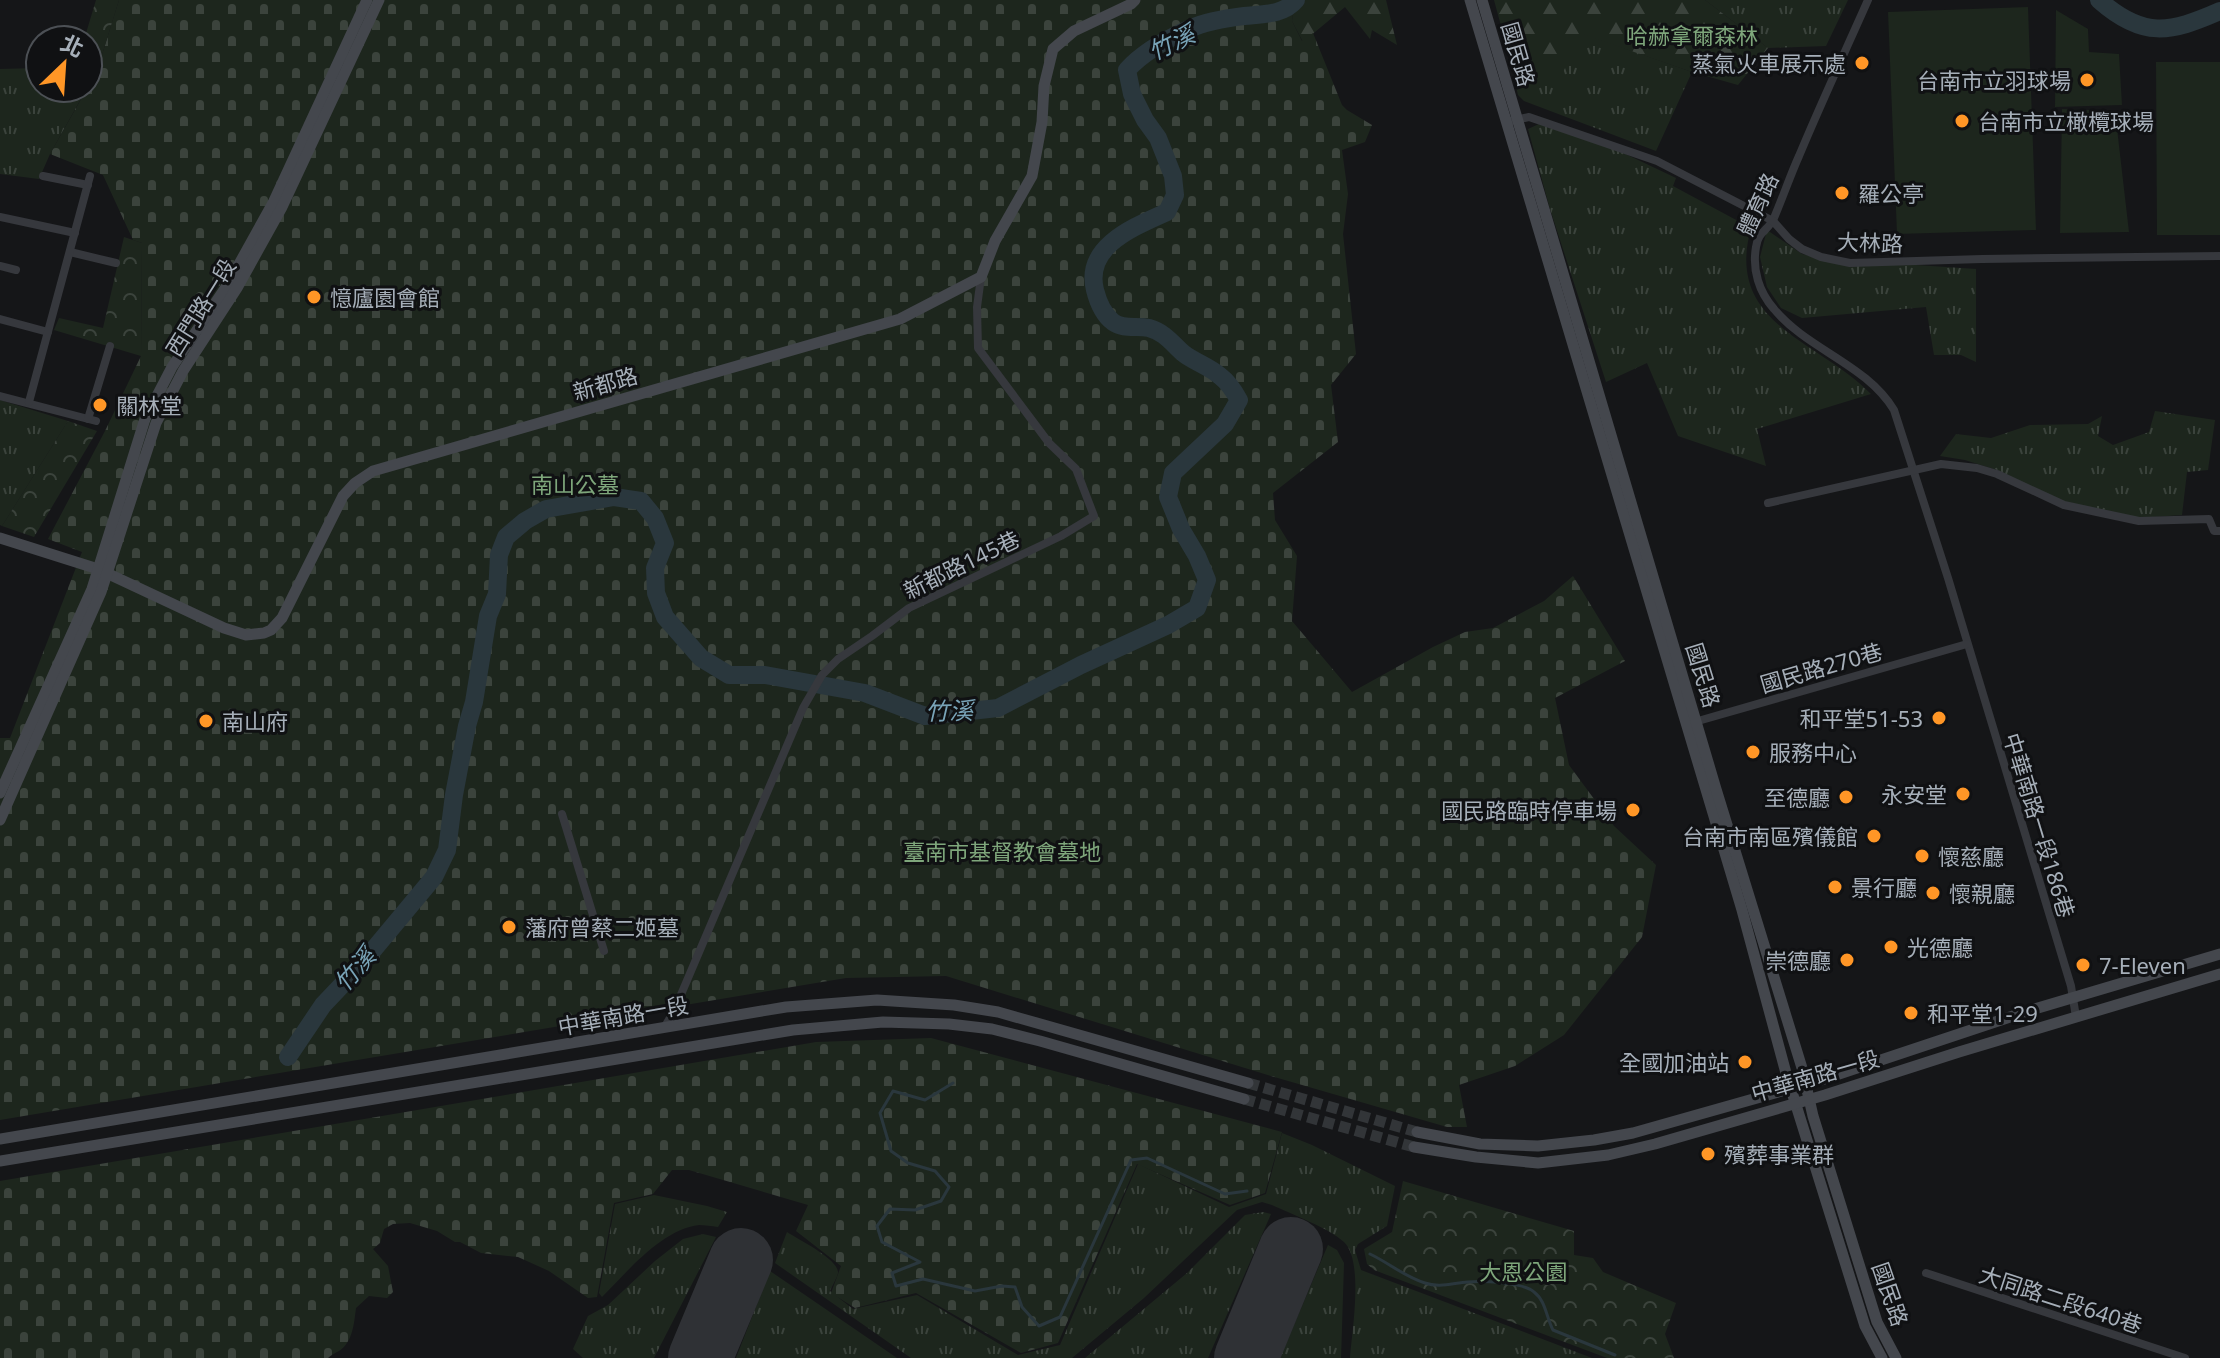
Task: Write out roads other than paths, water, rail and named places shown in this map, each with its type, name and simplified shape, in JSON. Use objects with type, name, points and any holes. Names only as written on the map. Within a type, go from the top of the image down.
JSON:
[{"type":"street","name":"西門路一段","points":[[0,793],[92,589],[103,571],[145,419],[172,367],[228,284],[273,203],[367,0]]},
{"type":"street","name":"西門路一段","points":[[0,820],[83,634],[156,423],[183,371],[237,288],[282,207],[379,0]]},
{"type":"street","points":[[981,277],[995,241],[1032,176],[1042,122],[1044,86],[1053,49],[1074,31],[1135,0]]},
{"type":"street","name":"國民路","points":[[1470,0],[1512,120]]},
{"type":"street","name":"國民路","points":[[1482,0],[1512,120],[1691,723],[1791,1088],[1865,1326],[1882,1358]]},
{"type":"street","name":"體育路","points":[[1868,0],[1773,221],[1759,234],[1754,261],[1764,296],[1785,320],[1865,378],[1881,392],[1894,410],[1967,644]]},
{"type":"street","name":"大林路","points":[[1512,120],[1529,117],[1657,161],[1773,221],[1802,249],[1850,263],[2220,256]]},
{"type":"street","points":[[29,402],[89,181],[43,176]]},
{"type":"street","points":[[0,217],[75,233]]},
{"type":"street","points":[[70,252],[116,263]]},
{"type":"street","points":[[0,266],[16,270]]},
{"type":"street","name":"新都路","points":[[0,538],[103,571],[224,628],[246,635],[264,633],[282,618],[343,496],[373,471],[900,319],[981,277]]},
{"type":"street","name":"新都路145巷","points":[[664,1029],[803,708],[822,675],[838,659],[909,608],[1061,536],[1094,516],[1076,469],[1049,443],[978,348],[977,307],[981,277]]},
{"type":"street","points":[[0,319],[48,332]]},
{"type":"street","points":[[0,396],[92,420],[110,346]]},
{"type":"street","points":[[1768,503],[1941,464],[1997,474],[2064,505],[2139,521],[2209,519],[2214,531],[2220,531]]},
{"type":"street","name":"國民路270巷","points":[[1691,723],[1967,644]]},
{"type":"street","name":"中華南路一段186巷","points":[[1967,644],[2071,986],[2076,1017]]},
{"type":"street","name":"國民路","points":[[1691,723],[1802,1068],[1877,1322],[1896,1358]]},
{"type":"street","points":[[562,814],[604,951]]},
{"type":"street","name":"中華南路一段","points":[[1417,1132],[1480,1144],[1538,1146],[1633,1133],[1806,1084],[2220,954]]},
{"type":"street","name":"中華南路一段","points":[[1414,1147],[1538,1163],[1608,1155],[1809,1099],[2220,974]]},
{"type":"street","name":"中華南路一段","points":[[0,1139],[786,1007],[877,1000],[954,1005],[998,1012],[1248,1083]]},
{"type":"street","name":"中華南路一段","points":[[0,1161],[793,1030],[883,1022],[992,1029],[1244,1099]]},
{"type":"street","name":"大同路二段640巷","points":[[1926,1273],[2185,1358]]},
{"type":"waterway","name":"竹溪","points":[[288,1057],[323,1005],[434,877],[447,850],[454,795],[488,616],[497,594],[499,555],[506,537],[546,509],[614,497],[641,501],[655,518],[665,543],[655,568],[656,593],[665,617],[701,658],[729,675],[765,675],[865,693],[925,716],[998,708],[1197,608],[1207,580],[1168,497],[1173,473],[1225,424],[1239,400],[1223,378],[1187,356],[1159,332],[1113,322],[1100,304],[1095,290],[1097,261],[1104,250],[1140,224],[1167,212],[1175,195],[1173,176],[1158,138],[1132,94],[1127,70],[1156,46],[1189,29],[1223,19],[1279,11],[1296,0]]},
{"type":"waterway","name":"竹溪","points":[[2099,0],[2129,21],[2157,28],[2186,24],[2220,11]]},
{"type":"waterway","points":[[953,1083],[925,1100],[893,1091],[880,1113],[891,1151],[908,1163],[935,1171],[949,1187],[941,1201],[915,1210],[890,1209],[877,1226],[882,1242],[920,1262],[892,1273],[896,1286],[923,1279],[975,1291],[1015,1287],[1022,1307],[1039,1326],[1060,1317],[1131,1160],[1147,1158],[1225,1194],[1247,1191]]},
{"type":"waterway","points":[[1370,1254],[1430,1284],[1492,1282],[1529,1289],[1541,1300],[1553,1330],[1615,1355]]},
{"type":"tunnel","points":[[1248,1083],[1417,1132]]},
{"type":"tunnel","points":[[1244,1099],[1414,1147]]},
{"type":"place","name":"蒸氣火車展示處","points":[[1862,63]]},
{"type":"place","name":"台南市立羽球場","points":[[2087,80]]},
{"type":"place","name":"台南市立橄欖球場","points":[[1962,121]]},
{"type":"place","name":"羅公亭","points":[[1842,193]]},
{"type":"place","name":"憶廬園會館","points":[[314,297]]},
{"type":"place","name":"關林堂","points":[[100,405]]},
{"type":"place","name":"和平堂51-53","points":[[1939,718]]},
{"type":"place","name":"南山府","points":[[206,721]]},
{"type":"place","name":"服務中心","points":[[1753,752]]},
{"type":"place","name":"永安堂","points":[[1963,794]]},
{"type":"place","name":"至德廳","points":[[1846,797]]},
{"type":"place","name":"國民路臨時停車場","points":[[1633,810]]},
{"type":"place","name":"台南市南區殯儀館","points":[[1874,836]]},
{"type":"place","name":"懷慈廳","points":[[1922,856]]},
{"type":"place","name":"景行廳","points":[[1835,887]]},
{"type":"place","name":"懷親廳","points":[[1933,893]]},
{"type":"place","name":"藩府曾蔡二姬墓","points":[[509,927]]},
{"type":"place","name":"光德廳","points":[[1891,947]]},
{"type":"place","name":"崇德廳","points":[[1847,960]]},
{"type":"place","name":"7-Eleven","points":[[2083,965]]},
{"type":"place","name":"和平堂1-29","points":[[1911,1013]]},
{"type":"place","name":"全國加油站","points":[[1745,1062]]},
{"type":"place","name":"殯葬事業群","points":[[1708,1154]]},
{"type":"park label","name":"哈赫拿爾森林","points":[[1692,35]]},
{"type":"park label","name":"南山公墓","points":[[575,484]]},
{"type":"park label","name":"臺南市基督教會墓地","points":[[1002,851]]},
{"type":"park label","name":"大恩公園","points":[[1523,1271]]}]
